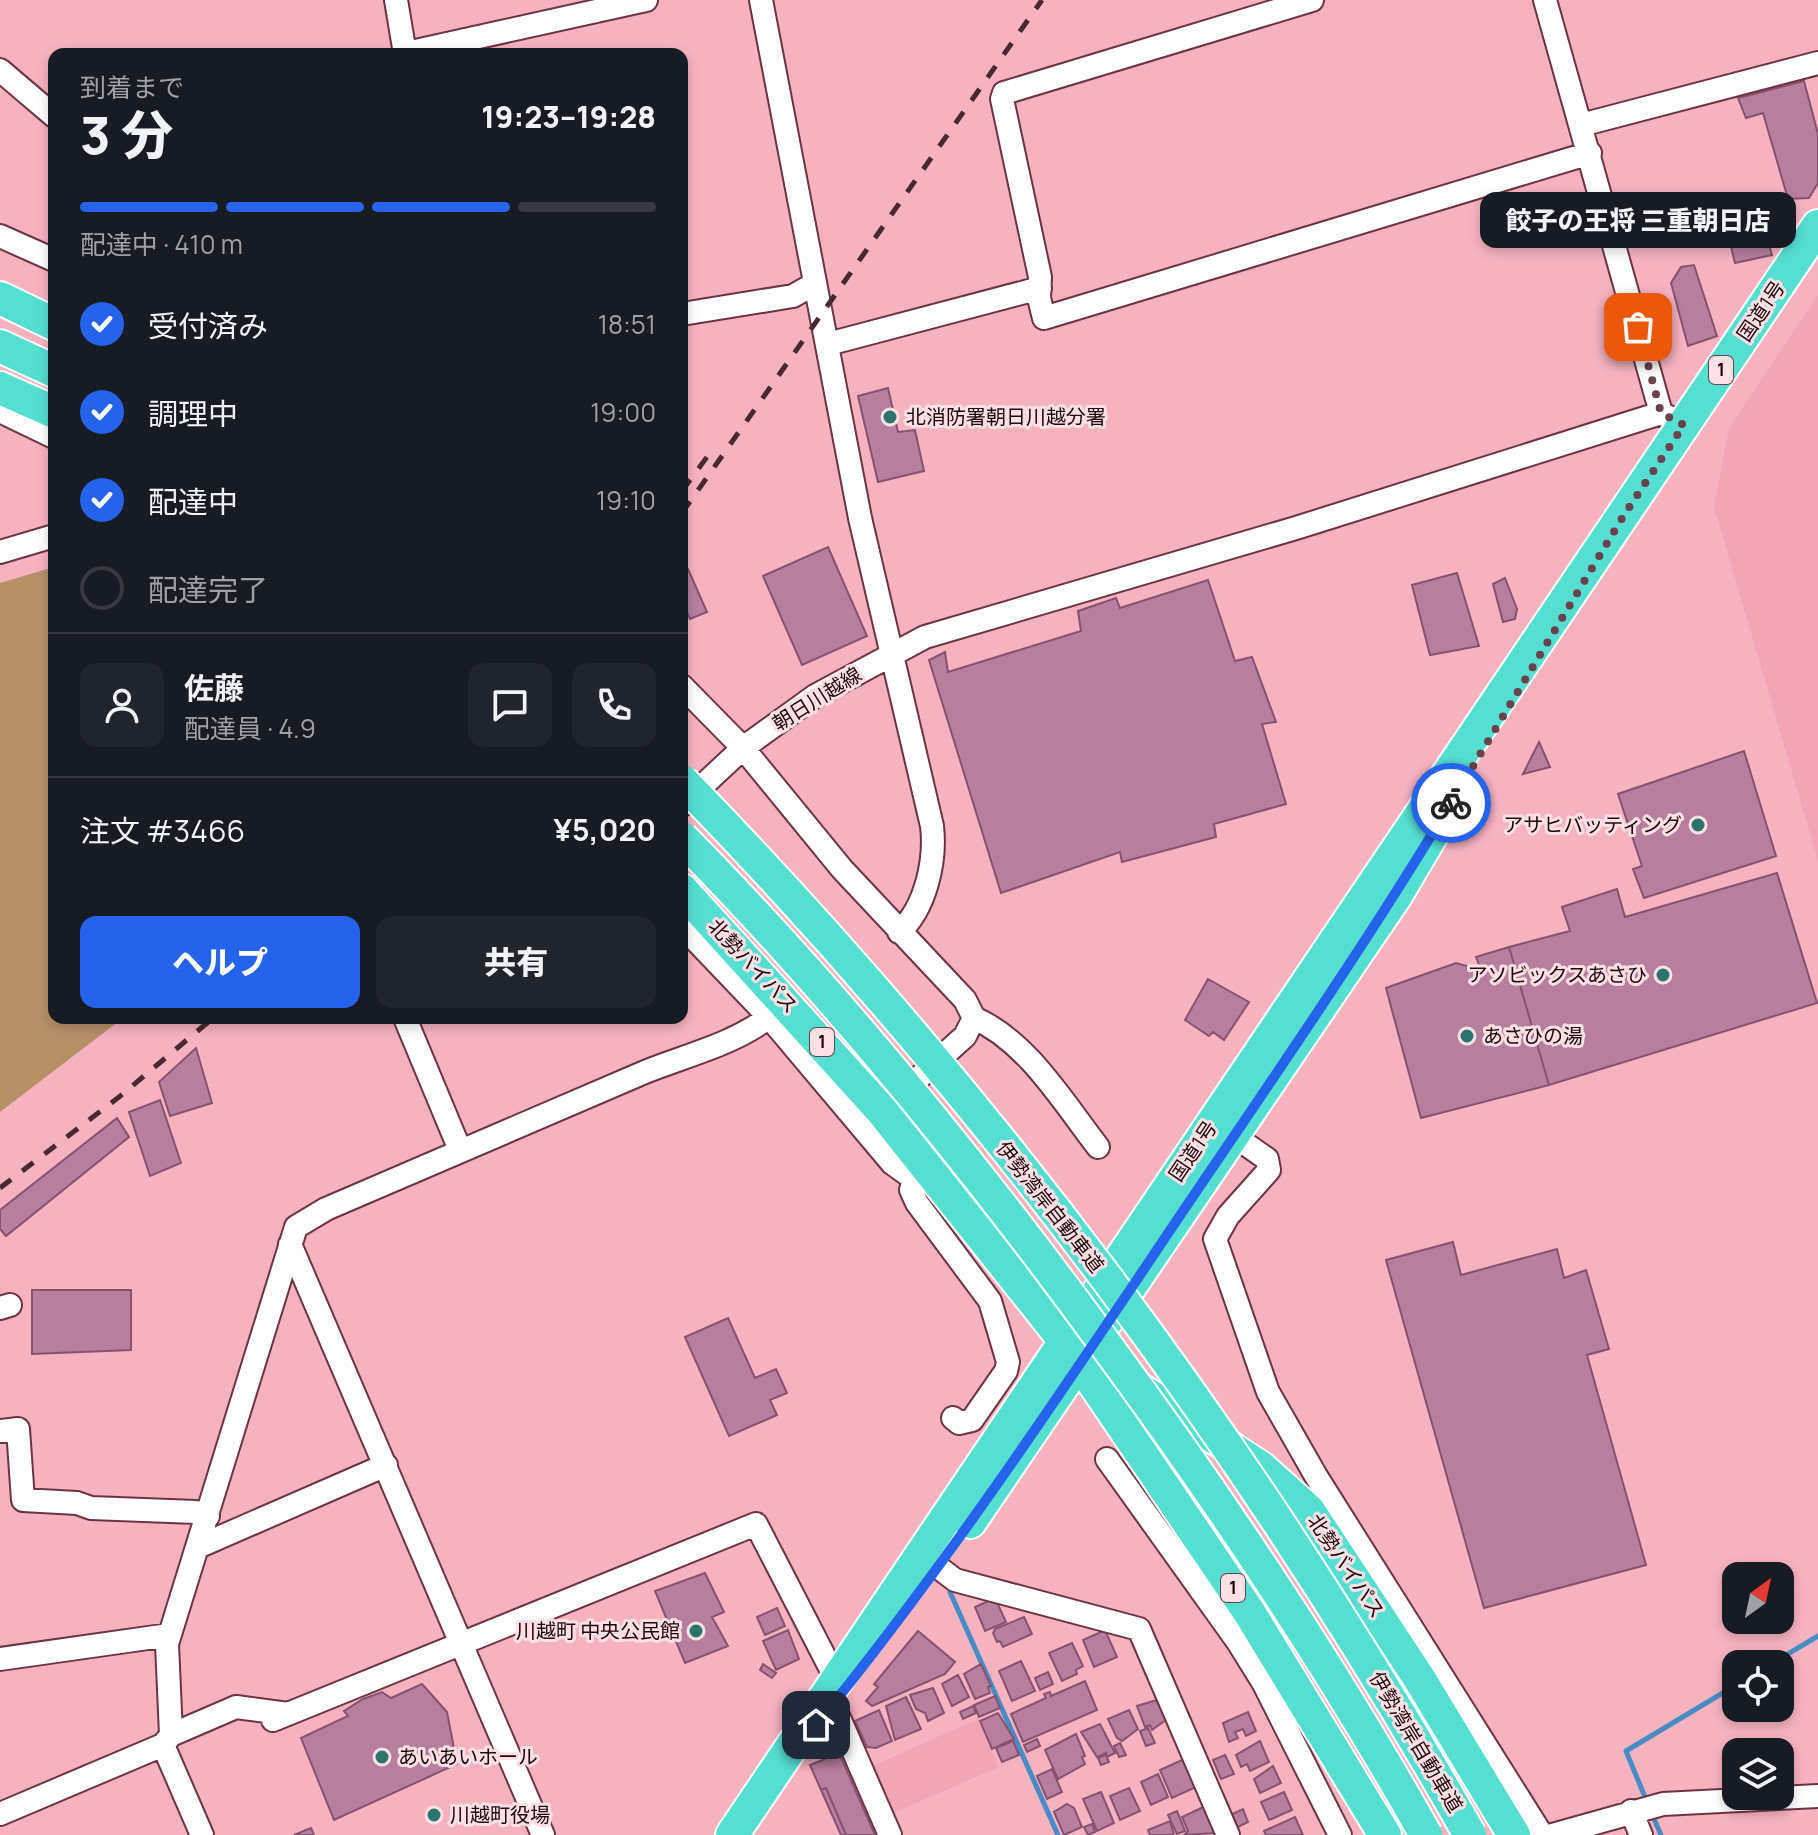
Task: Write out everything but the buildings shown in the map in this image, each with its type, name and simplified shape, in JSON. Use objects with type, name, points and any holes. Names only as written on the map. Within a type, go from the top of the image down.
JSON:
[{"type":"highway","name":"国道1号","points":[[732,1835],[834,1692],[903,1585],[1234,1136],[1395,897],[1624,515],[1672,419],[1818,226]]},
{"type":"highway","points":[[0,298],[48,321]]},
{"type":"highway","points":[[0,346],[48,368]]},
{"type":"highway","points":[[0,388],[48,409]]},
{"type":"highway","name":"国道1号","points":[[834,1692],[938,1567],[1041,1423],[1077,1353],[1624,515]]},
{"type":"highway","name":"伊勢湾岸自動車道","points":[[688,787],[796,901],[910,1031],[1089,1256],[1186,1389],[1285,1534],[1364,1655],[1470,1835]]},
{"type":"highway","name":"伊勢湾岸自動車道","points":[[688,844],[802,967],[887,1065],[1060,1282],[1159,1416],[1254,1556],[1333,1678],[1426,1835]]},
{"type":"highway","name":"北勢バイパス","points":[[688,896],[882,1111],[923,1176],[1077,1353],[1121,1424],[1188,1548],[1249,1612],[1380,1827]]},
{"type":"highway","name":"北勢バイパス","points":[[1077,1353],[1260,1467],[1304,1484],[1328,1536],[1514,1835]]},
{"type":"highway","points":[[1041,1423],[1064,1411],[1086,1409],[1098,1410],[1121,1424]]},
{"type":"street","points":[[396,0],[403,48]]},
{"type":"street","points":[[431,48],[646,0]]},
{"type":"street","points":[[761,0],[860,518],[894,654],[933,842],[927,882],[909,923],[899,932]]},
{"type":"street","points":[[1312,0],[1004,93],[1002,99],[1044,318],[1590,153]]},
{"type":"street","points":[[1545,0],[1672,419]]},
{"type":"street","points":[[1581,125],[1818,63]]},
{"type":"street","points":[[0,70],[48,111]]},
{"type":"street","points":[[0,236],[48,257]]},
{"type":"street","points":[[688,313],[793,296],[814,284]]},
{"type":"street","points":[[828,344],[1040,288]]},
{"type":"street","points":[[0,411],[48,434]]},
{"type":"street","name":"朝日川越線","points":[[743,748],[815,696],[925,637],[1672,419]]},
{"type":"street","points":[[0,552],[48,538]]},
{"type":"street","points":[[688,692],[743,748],[899,932],[965,1000],[974,1018],[997,1028],[1015,1045],[1098,1147]]},
{"type":"street","points":[[688,799],[743,748]]},
{"type":"street","name":"1","points":[[688,932],[769,1017],[892,1163],[923,1176]]},
{"type":"street","points":[[202,1835],[167,1740],[169,1635],[200,1546],[296,1227],[326,1209],[460,1150],[657,1067],[697,1054],[746,1032],[769,1017]]},
{"type":"street","points":[[882,1111],[965,1036],[974,1018]]},
{"type":"street","points":[[408,1024],[460,1150]]},
{"type":"street","points":[[1234,1136],[1267,1159],[1269,1170],[1228,1216],[1215,1239],[1264,1384],[1304,1484]]},
{"type":"street","points":[[923,1176],[911,1190],[917,1203],[990,1301],[1008,1362],[1006,1371],[972,1420],[959,1423],[953,1418]]},
{"type":"street","points":[[290,1244],[543,1835]]},
{"type":"street","points":[[0,1431],[18,1429],[23,1500],[77,1503],[91,1508],[196,1512],[208,1516]]},
{"type":"street","points":[[1107,1459],[1188,1548],[1264,1684],[1340,1835]]},
{"type":"street","points":[[200,1546],[386,1465]]},
{"type":"street","name":"1","points":[[1304,1484],[1542,1835]]},
{"type":"street","points":[[0,1814],[236,1707],[281,1717],[756,1524],[834,1692],[890,1835]]},
{"type":"street","points":[[938,1567],[955,1580],[1139,1629],[1228,1835]]},
{"type":"street","points":[[0,1659],[169,1635]]},
{"type":"street","points":[[1552,1835],[1663,1804],[1818,1796]]},
{"type":"street","points":[[1635,1810],[1641,1835]]},
{"type":"shaded area","points":[[1818,295],[1818,861],[1714,507],[1729,428]]},
{"type":"shaded area","points":[[48,569],[48,1024],[115,1024],[0,1112],[0,583]]},
{"type":"shaded area","points":[[978,1719],[999,1767],[891,1814],[870,1767]]},
{"type":"waterway","points":[[950,1592],[1058,1835]]},
{"type":"waterway","points":[[1794,1650],[1818,1636]]},
{"type":"waterway","points":[[1647,1802],[1626,1751],[1722,1693]]},
{"type":"waterway","points":[[1652,1814],[1661,1835]]},
{"type":"railway","points":[[688,504],[1042,0]]},
{"type":"railway","points":[[688,483],[715,446]]},
{"type":"railway","points":[[0,1188],[119,1097],[206,1024]]},
{"type":"way so far","points":[[1451,803],[1624,515],[1684,425],[1661,413],[1638,327]]},
{"type":"place","name":"餃子の王将 三重朝日店","points":[[1638,327]]},
{"type":"place","name":"北消防署朝日川越分署","points":[[890,417]]},
{"type":"place","name":"アサヒバッティング","points":[[1698,825]]},
{"type":"place","name":"アソビックスあさひ","points":[[1663,975]]},
{"type":"place","name":"あさひの湯","points":[[1467,1036]]},
{"type":"place","name":"川越町 中央公民館","points":[[696,1631]]},
{"type":"place","name":"あいあいホール","points":[[382,1757]]},
{"type":"place","name":"川越町役場","points":[[434,1815]]},
{"type":"route","points":[[816,1725],[938,1567],[1041,1423],[1395,897],[1451,803]]}]
